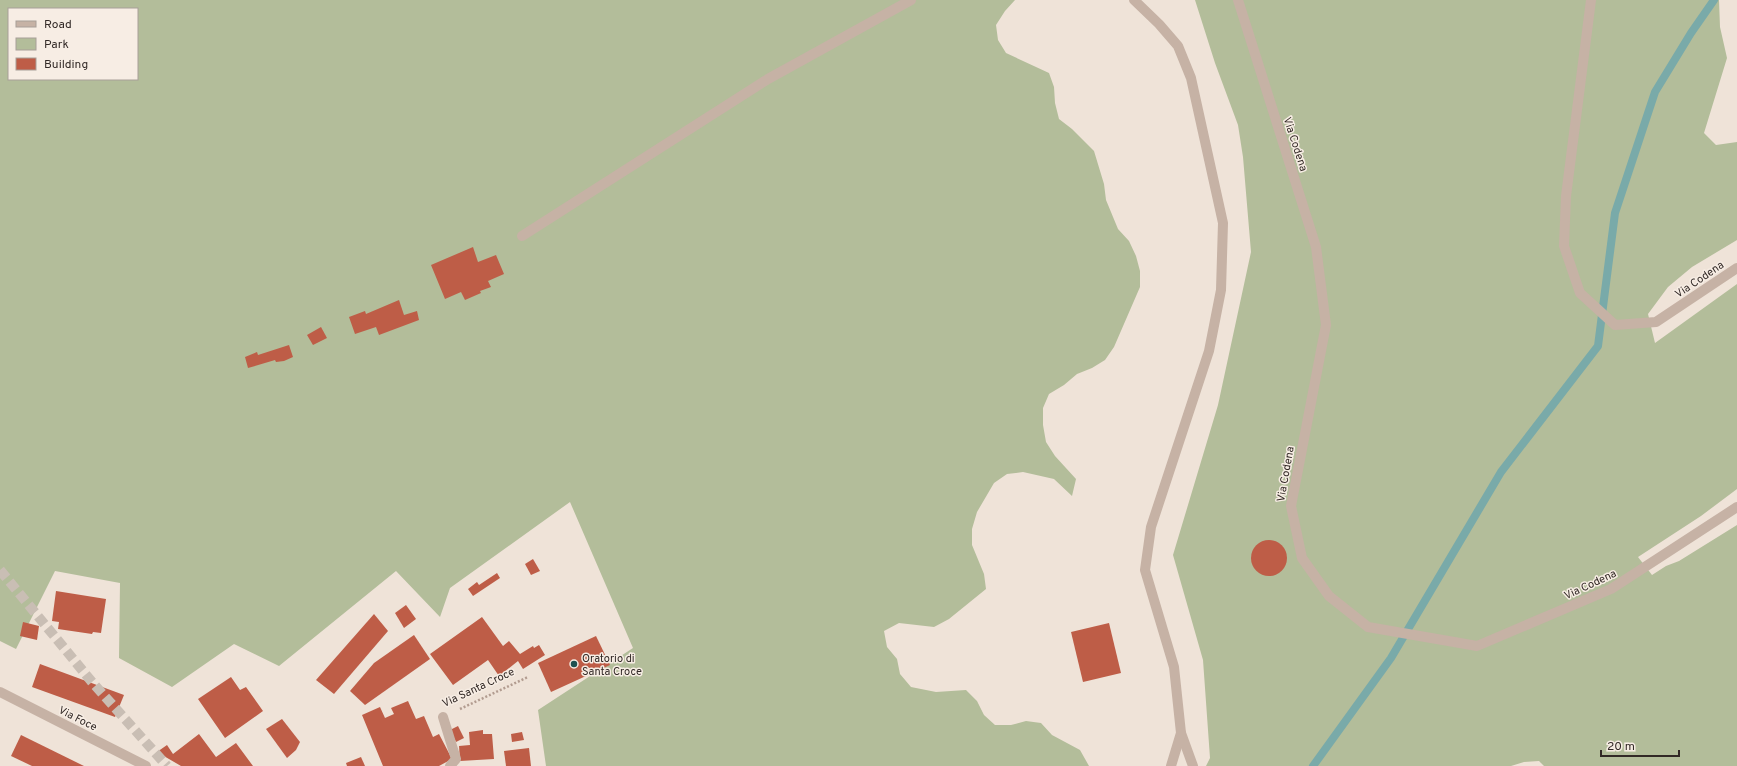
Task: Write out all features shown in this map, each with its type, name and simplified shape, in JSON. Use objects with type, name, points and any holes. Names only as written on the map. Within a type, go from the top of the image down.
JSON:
[{"type":"street","points":[[522,236],[768,79],[911,0]]},
{"type":"street","points":[[1134,0],[1159,24],[1178,46],[1191,78],[1223,222],[1221,290],[1209,351],[1151,527],[1145,570],[1174,667],[1181,733],[1193,766]]},
{"type":"street","name":"Via Codena","points":[[1238,0],[1316,247],[1326,325],[1291,506],[1302,558],[1328,596],[1368,627],[1477,646],[1611,589],[1737,507]]},
{"type":"street","name":"Via Codena","points":[[1591,0],[1566,196],[1564,246],[1580,293],[1615,325],[1656,322],[1737,268]]},
{"type":"street","name":"Via Foce","points":[[0,692],[146,766]]},
{"type":"street","name":"Via Santa Croce","points":[[443,717],[456,759],[450,766]]},
{"type":"street","points":[[1171,766],[1181,733]]},
{"type":"path","name":"Via Santa Croce","points":[[443,717],[528,677]]},
{"type":"green space","points":[[0,0],[1015,0],[1005,11],[996,25],[998,40],[1006,53],[1049,73],[1054,87],[1055,103],[1059,119],[1072,129],[1094,151],[1104,184],[1106,200],[1118,229],[1129,241],[1136,256],[1140,271],[1140,287],[1114,347],[1105,360],[1092,368],[1077,374],[1064,385],[1049,394],[1043,408],[1043,425],[1046,442],[1055,456],[1076,479],[1072,496],[1054,479],[1023,472],[1007,474],[994,483],[977,512],[972,529],[972,545],[984,574],[986,589],[949,619],[934,627],[899,623],[884,631],[887,647],[897,659],[900,674],[911,687],[936,692],[966,690],[977,701],[984,715],[995,725],[1011,725],[1026,721],[1041,723],[1052,735],[1080,750],[1089,766],[546,766],[538,710],[633,648],[570,502],[450,588],[440,617],[396,571],[279,666],[234,644],[172,687],[119,658],[120,583],[55,571],[16,649],[0,641]]},
{"type":"green space","points":[[1195,0],[1719,0],[1720,27],[1727,58],[1704,133],[1716,145],[1737,142],[1737,240],[1692,267],[1668,287],[1648,314],[1655,343],[1737,284],[1737,489],[1701,516],[1638,557],[1652,575],[1666,566],[1679,561],[1737,525],[1737,766],[1544,766],[1539,761],[1524,762],[1511,766],[1206,766],[1210,758],[1203,660],[1173,555],[1218,405],[1251,252],[1243,157],[1238,125],[1215,63]]},
{"type":"building","points":[[473,247],[478,262],[496,255],[504,274],[488,281],[491,287],[480,291],[481,293],[465,300],[461,292],[445,299],[431,265]]},
{"type":"building","points":[[399,300],[404,315],[417,311],[419,320],[379,335],[376,327],[355,334],[349,317],[365,311],[366,314]]},
{"type":"building","points":[[321,327],[327,338],[313,345],[307,335]]},
{"type":"building","points":[[289,345],[293,357],[284,361],[276,362],[275,360],[248,368],[245,357],[257,352],[258,355]]},
{"type":"building","points":[[1273,540],[1282,545],[1286,551],[1286,565],[1282,571],[1273,576],[1265,576],[1256,571],[1252,565],[1251,554],[1256,545],[1262,541]]},
{"type":"building","points":[[533,559],[540,571],[531,575],[525,564]]},
{"type":"building","points":[[497,573],[500,578],[473,596],[468,589],[477,582],[479,585]]},
{"type":"building","points":[[56,591],[106,599],[101,633],[93,632],[92,634],[58,629],[59,622],[52,621]]},
{"type":"building","points":[[406,605],[416,619],[404,628],[395,613]]},
{"type":"building","points":[[374,614],[388,631],[334,694],[316,680]]},
{"type":"building","points":[[482,617],[503,646],[509,641],[520,654],[533,646],[534,648],[539,645],[545,655],[523,669],[518,661],[499,676],[488,660],[453,685],[430,654]]},
{"type":"building","points":[[23,622],[39,626],[37,640],[20,636]]},
{"type":"building","points":[[1109,623],[1121,673],[1083,682],[1071,632]]},
{"type":"building","points":[[414,635],[430,659],[365,705],[350,691],[374,663]]},
{"type":"building","name":"Oratorio di Santa Croce","points":[[596,636],[610,665],[551,692],[538,663]]},
{"type":"building","points":[[40,664],[124,695],[115,717],[32,687]]},
{"type":"building","points":[[231,677],[240,690],[246,687],[263,711],[225,738],[198,699]]},
{"type":"building","points":[[408,701],[416,719],[424,716],[433,737],[439,734],[452,759],[439,766],[383,766],[362,715],[380,707],[385,718],[394,714],[391,708]]},
{"type":"building","points":[[282,719],[300,742],[296,750],[287,758],[266,729]]},
{"type":"building","points":[[458,726],[464,738],[456,742],[450,730]]},
{"type":"building","points":[[483,730],[483,734],[492,734],[494,759],[460,761],[459,746],[470,745],[469,732]]},
{"type":"building","points":[[522,732],[524,740],[512,742],[511,734]]},
{"type":"building","points":[[199,734],[216,757],[236,743],[253,766],[181,766],[157,752],[167,745],[173,754]]},
{"type":"building","points":[[21,735],[84,766],[32,766],[11,756]]},
{"type":"building","points":[[529,748],[531,766],[506,766],[504,751]]},
{"type":"building","points":[[361,757],[365,766],[347,766],[346,763]]},
{"type":"waterway","points":[[1313,766],[1391,658],[1501,472],[1598,346],[1615,213],[1655,92],[1691,33],[1714,0]]},
{"type":"tunnel","points":[[0,570],[92,682],[167,766]]},
{"type":"place","name":"Oratorio di Santa Croce","points":[[574,664]]}]
